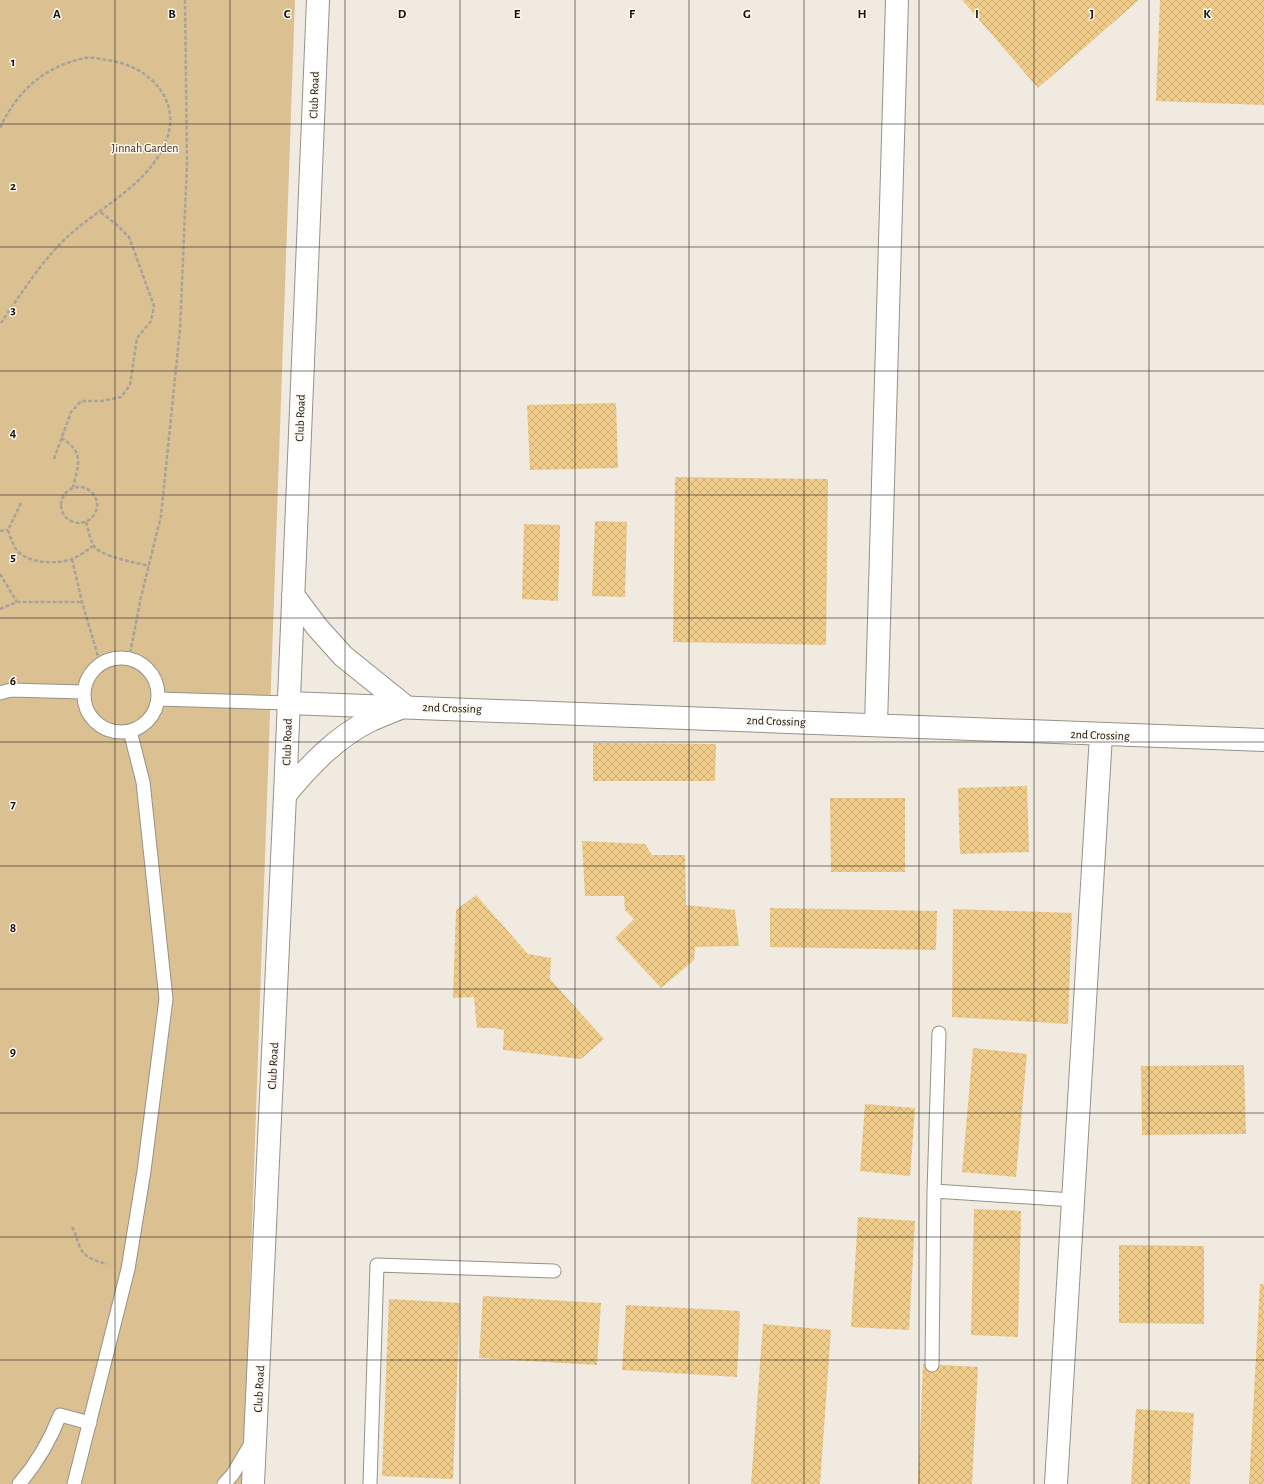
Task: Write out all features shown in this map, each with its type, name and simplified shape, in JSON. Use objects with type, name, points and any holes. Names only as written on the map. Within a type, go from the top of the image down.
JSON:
[{"type":"street","name":"Club Road","points":[[256,1481],[318,0]]},
{"type":"street","points":[[876,725],[897,0]]},
{"type":"street","points":[[285,795],[309,766],[338,741],[370,721],[405,706],[343,656],[316,627],[293,595]]},
{"type":"street","name":"2nd Crossing","points":[[288,703],[405,706],[1101,735],[1264,740]]},
{"type":"street","points":[[1056,1484],[1101,735]]},
{"type":"lane","points":[[120,656],[140,662],[155,678],[158,699],[154,713],[144,724],[130,731],[113,732],[97,724],[86,709],[83,692],[88,675],[100,663],[120,656]]},
{"type":"lane","points":[[0,693],[11,690],[83,692]]},
{"type":"lane","points":[[158,699],[288,703]]},
{"type":"lane","points":[[74,1484],[128,1269],[144,1171],[166,999],[142,782],[130,731]]},
{"type":"lane","points":[[932,1365],[934,1191],[939,1033]]},
{"type":"lane","points":[[934,1191],[1073,1200]]},
{"type":"lane","points":[[370,1484],[377,1265],[554,1271]]},
{"type":"lane","points":[[19,1484],[31,1470],[52,1437],[60,1415],[90,1423]]},
{"type":"lane","points":[[224,1484],[233,1474],[257,1434]]},
{"type":"path","points":[[129,659],[161,516],[180,329],[187,165],[185,0]]},
{"type":"path","points":[[0,128],[9,109],[33,82],[54,68],[87,58],[122,62],[144,72],[160,87],[164,94],[171,122],[165,145],[156,160],[131,187],[63,241],[26,286],[1,323]]},
{"type":"path","points":[[54,459],[71,412],[81,400],[102,400],[121,397],[130,385],[137,338],[151,322],[154,306],[129,237],[116,224],[99,211]]},
{"type":"path","points":[[61,438],[71,443],[77,451],[78,465],[73,487]]},
{"type":"path","points":[[81,486],[89,489],[96,499],[97,511],[93,518],[86,522],[77,523],[70,520],[64,515],[61,507],[62,498],[66,491],[73,487],[81,486]]},
{"type":"path","points":[[21,502],[8,530],[15,547],[21,554],[32,560],[52,562],[72,559],[93,546]]},
{"type":"path","points":[[86,522],[93,546],[105,555],[149,566]]},
{"type":"path","points":[[0,531],[8,530]]},
{"type":"path","points":[[72,559],[82,602],[100,663]]},
{"type":"path","points":[[0,574],[17,602]]},
{"type":"path","points":[[0,609],[17,602],[82,602]]},
{"type":"path","points":[[72,1227],[77,1233],[78,1245],[84,1254],[95,1261],[128,1269]]},
{"type":"green space","name":"Jinnah Garden","points":[[0,0],[295,0],[243,1484],[0,1484]]},
{"type":"building","points":[[962,0],[1139,0],[1038,88]]},
{"type":"building","points":[[1160,0],[1264,0],[1264,105],[1156,101]]},
{"type":"building","points":[[616,403],[618,468],[530,470],[527,405]]},
{"type":"building","points":[[675,477],[828,479],[826,645],[673,642]]},
{"type":"building","points":[[595,521],[627,522],[625,597],[592,596]]},
{"type":"building","points":[[524,524],[560,525],[558,601],[522,599]]},
{"type":"building","points":[[593,743],[716,744],[715,781],[593,781]]},
{"type":"building","points":[[1027,786],[1029,852],[960,854],[958,788]]},
{"type":"building","points":[[830,798],[905,798],[905,872],[831,872]]},
{"type":"building","points":[[582,841],[645,844],[652,855],[685,855],[686,905],[735,910],[739,946],[695,947],[694,960],[661,988],[615,938],[634,919],[625,910],[624,896],[585,896]]},
{"type":"building","points":[[476,895],[528,954],[551,958],[550,979],[604,1039],[581,1059],[503,1050],[504,1030],[477,1028],[474,997],[453,998],[456,910]]},
{"type":"building","points":[[770,908],[937,911],[936,950],[770,947]]},
{"type":"building","points":[[953,909],[1072,913],[1068,1024],[952,1017]]},
{"type":"building","points":[[973,1048],[1027,1054],[1016,1177],[962,1172]]},
{"type":"building","points":[[1244,1065],[1246,1134],[1142,1135],[1141,1066]]},
{"type":"building","points":[[865,1104],[915,1108],[910,1176],[860,1171]]},
{"type":"building","points":[[974,1209],[1021,1211],[1018,1337],[971,1335]]},
{"type":"building","points":[[858,1217],[915,1221],[909,1330],[851,1327]]},
{"type":"building","points":[[1119,1245],[1204,1246],[1204,1324],[1119,1323]]},
{"type":"building","points":[[1260,1284],[1264,1284],[1264,1484],[1249,1484]]},
{"type":"building","points":[[483,1296],[601,1303],[597,1365],[479,1358]]},
{"type":"building","points":[[389,1299],[460,1303],[453,1479],[382,1476]]},
{"type":"building","points":[[626,1305],[740,1311],[737,1377],[622,1370]]},
{"type":"building","points":[[763,1324],[831,1330],[820,1484],[751,1484]]},
{"type":"building","points":[[923,1364],[978,1367],[972,1484],[918,1484]]},
{"type":"building","points":[[1136,1409],[1194,1413],[1190,1484],[1131,1484]]}]
